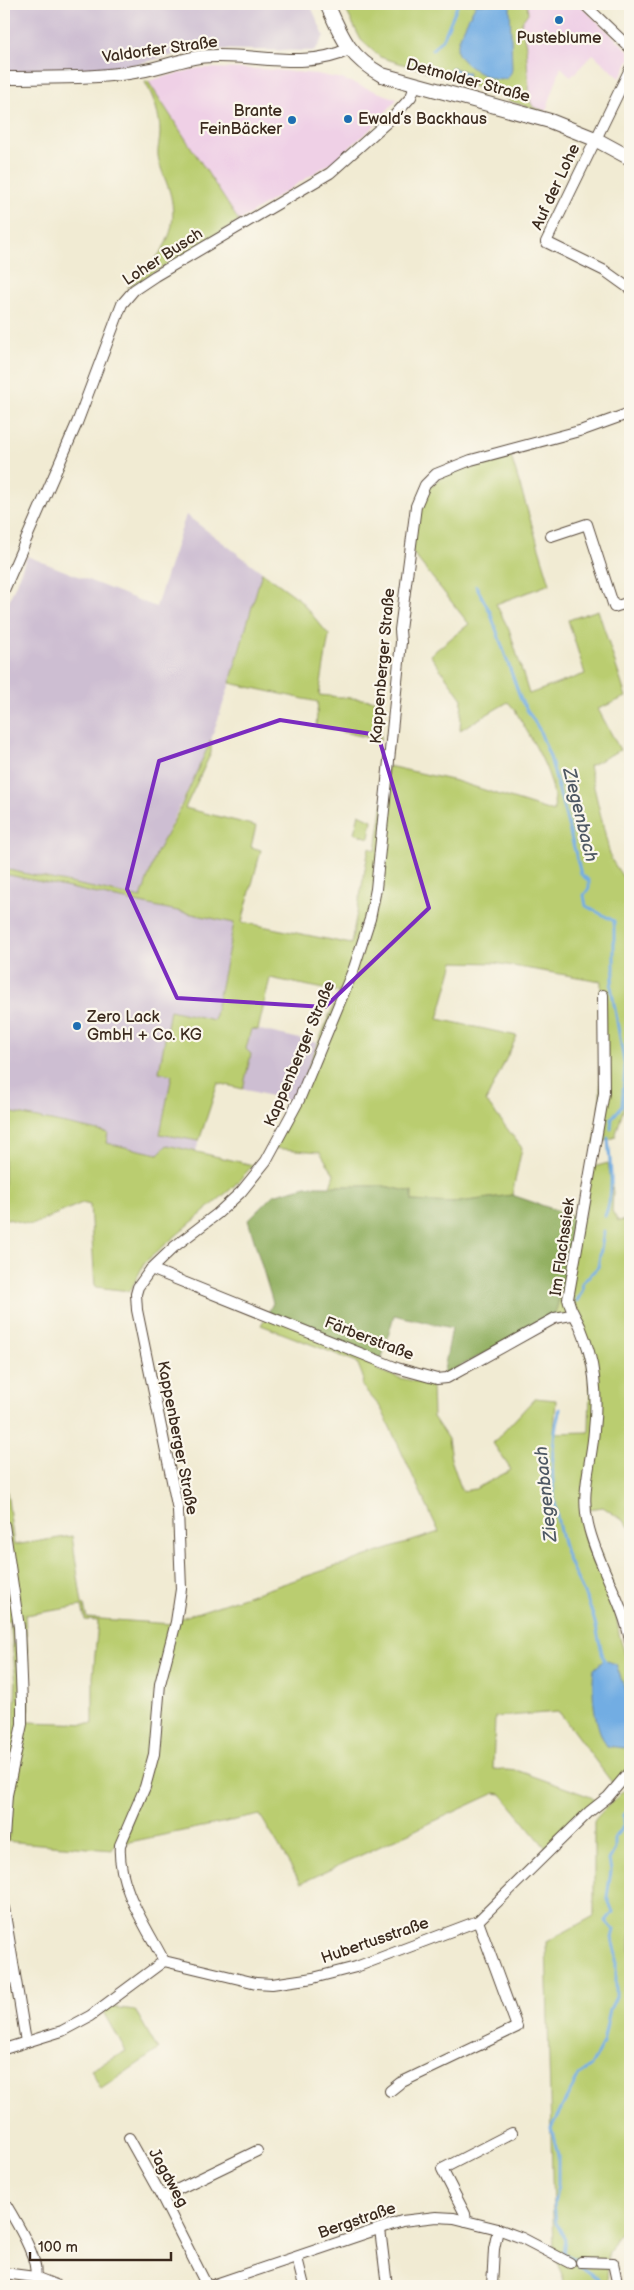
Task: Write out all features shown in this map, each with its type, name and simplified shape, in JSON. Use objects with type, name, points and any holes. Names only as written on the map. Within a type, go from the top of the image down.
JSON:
[{"type":"main road","name":"Detmolder Straße","points":[[326,4],[349,49],[359,62],[371,69],[415,86],[550,121],[595,139],[630,158]]},
{"type":"street","points":[[584,4],[630,48]]},
{"type":"street","name":"Valdorfer Straße","points":[[4,78],[120,74],[199,57],[225,56],[317,60],[349,49]]},
{"type":"street","points":[[595,139],[630,69]]},
{"type":"street","name":"Loher Busch","points":[[4,590],[77,423],[111,327],[126,299],[134,290],[156,276],[330,173],[394,116],[411,97],[415,86]]},
{"type":"street","name":"Auf der Lohe","points":[[595,139],[546,242],[605,271],[630,289]]},
{"type":"street","name":"Kappenberger Straße","points":[[164,1961],[122,1875],[119,1856],[120,1845],[145,1787],[154,1754],[160,1684],[175,1625],[181,1589],[178,1510],[137,1310],[136,1294],[138,1287],[151,1269],[174,1247],[235,1197],[266,1161],[299,1100],[354,968],[370,919],[376,889],[401,642],[400,630],[410,547],[416,506],[425,485],[436,474],[471,460],[583,430],[630,413]]},
{"type":"street","points":[[551,536],[587,524],[614,607],[630,602]]},
{"type":"street","name":"Im Flachssiek","points":[[603,995],[604,1093],[568,1299],[572,1315],[590,1351],[594,1378],[594,1430],[585,1491],[588,1523],[601,1564],[628,1627],[630,1641]]},
{"type":"street","name":"Färberstraße","points":[[151,1269],[397,1368],[436,1378],[458,1373],[555,1318],[572,1315]]},
{"type":"street","points":[[4,1525],[19,1627],[22,1689],[22,1724],[6,1789],[4,1838]]},
{"type":"street","name":"Hubertusstraße","points":[[164,1961],[256,1983],[272,1984],[313,1978],[356,1967],[478,1921],[589,1812],[608,1797],[630,1771]]},
{"type":"street","points":[[4,1908],[8,1965],[26,2042]]},
{"type":"street","points":[[390,2092],[400,2083],[517,2027],[478,1921]]},
{"type":"street","points":[[4,2049],[62,2031],[90,2016],[164,1961]]},
{"type":"street","points":[[466,2221],[465,2214],[442,2169],[512,2132]]},
{"type":"street","name":"Jagdweg","points":[[129,2138],[208,2286]]},
{"type":"street","points":[[162,2197],[257,2151]]},
{"type":"street","points":[[4,2201],[29,2250],[36,2268],[36,2277]]},
{"type":"street","name":"Bergstraße","points":[[208,2286],[297,2258],[402,2221],[436,2217],[466,2221],[498,2229],[529,2241],[570,2263]]},
{"type":"street","points":[[380,2229],[386,2286]]},
{"type":"street","points":[[492,2286],[494,2249],[498,2229]]},
{"type":"street","points":[[297,2258],[304,2286]]},
{"type":"street","points":[[581,2262],[613,2263],[618,2286]]},
{"type":"street","points":[[4,2273],[36,2277],[58,2286]]},
{"type":"highlighted area","points":[[280,720],[378,735],[429,908],[325,1007],[177,998],[127,889],[159,761]]},
{"type":"shaded area","points":[[4,4],[310,4],[324,36],[315,51],[200,49],[119,68],[93,71],[4,73]]},
{"type":"shaded area","points":[[519,4],[578,4],[629,51],[630,59],[620,78],[593,54],[571,77],[561,67],[545,114],[523,106]]},
{"type":"shaded area","points":[[199,68],[263,69],[317,74],[342,79],[397,99],[373,127],[335,160],[239,221],[148,81]]},
{"type":"shaded area","points":[[186,515],[262,572],[230,683],[207,752],[156,854],[141,898],[4,869],[4,613],[27,556],[156,607]]},
{"type":"shaded area","points":[[4,874],[234,922],[214,1020],[170,1011],[159,1072],[172,1074],[160,1134],[199,1141],[196,1151],[167,1145],[158,1154],[105,1143],[107,1133],[4,1111]]},
{"type":"shaded area","points":[[251,1028],[318,1043],[294,1102],[243,1089],[251,1054],[246,1049]]},
{"type":"green space","points":[[343,4],[527,4],[528,13],[521,23],[526,46],[530,101],[533,107],[545,111],[544,113],[508,100],[501,95],[380,57],[361,40]]},
{"type":"green space","points":[[148,81],[239,221],[127,288],[156,259],[163,248],[172,225],[171,197],[158,156],[160,133],[158,113],[145,82]]},
{"type":"green space","points":[[510,453],[550,584],[496,604],[510,632],[529,694],[585,674],[568,620],[598,610],[626,697],[598,709],[620,750],[589,766],[611,859],[630,888],[630,1096],[628,1095],[615,1137],[593,1146],[600,1125],[601,981],[495,963],[454,962],[438,1019],[517,1036],[486,1101],[522,1148],[512,1195],[452,1203],[411,1201],[412,1192],[384,1186],[330,1186],[334,1174],[320,1152],[272,1148],[279,1138],[339,992],[270,978],[258,1030],[251,1029],[246,1049],[251,1054],[243,1089],[218,1083],[199,1141],[160,1134],[172,1075],[159,1072],[170,1010],[214,1020],[234,923],[4,874],[4,869],[141,898],[156,854],[179,811],[211,740],[211,753],[185,808],[256,826],[251,847],[261,850],[242,922],[351,944],[369,848],[376,850],[388,766],[456,781],[554,812],[554,799],[548,772],[515,710],[508,702],[460,730],[462,699],[430,655],[469,624],[412,552],[418,506],[422,496],[430,486],[450,472],[462,467]]},
{"type":"green space","points":[[262,572],[298,598],[329,635],[319,695],[383,701],[380,740],[316,726],[318,702],[230,683]]},
{"type":"green space","points":[[359,814],[372,820],[369,838],[354,833]]},
{"type":"green space","points":[[4,1111],[108,1133],[106,1143],[158,1154],[167,1145],[253,1165],[232,1188],[145,1262],[130,1291],[95,1287],[90,1205],[82,1203],[32,1225],[4,1218]]},
{"type":"green space","points":[[608,1163],[613,1192],[612,1211],[618,1221],[630,1220],[630,1528],[624,1521],[603,1507],[582,1510],[611,1579],[619,1634],[630,1672],[630,1765],[613,1784],[559,1712],[495,1717],[493,1769],[519,1771],[591,1797],[596,1801],[545,1847],[501,1794],[495,1793],[301,1883],[260,1815],[115,1845],[112,1850],[4,1841],[4,1775],[14,1725],[16,1682],[10,1622],[4,1620],[4,1586],[6,1583],[4,1565],[4,1469],[14,1545],[72,1536],[82,1604],[84,1605],[87,1618],[171,1624],[175,1620],[439,1532],[381,1408],[362,1386],[363,1377],[357,1362],[261,1325],[268,1313],[381,1362],[377,1370],[400,1378],[432,1385],[433,1417],[448,1439],[451,1459],[462,1491],[475,1489],[511,1470],[493,1443],[535,1398],[556,1400],[554,1433],[589,1432],[590,1385],[586,1352],[570,1316],[554,1317],[569,1264],[573,1216],[584,1218],[590,1168]],"holes":[[[82,1606],[85,1620],[98,1621],[93,1677],[93,1724],[28,1722],[29,1681],[25,1615]]]},
{"type":"green space","points":[[306,1186],[384,1186],[412,1192],[412,1201],[452,1203],[512,1195],[573,1216],[569,1264],[554,1317],[443,1375],[452,1328],[394,1315],[381,1362],[268,1313],[273,1303],[248,1220],[273,1195]]},
{"type":"green space","points":[[630,1787],[630,2214],[608,2255],[607,2286],[562,2286],[563,2276],[554,2252],[546,1942],[594,1916],[594,1822],[624,1790],[626,1792]]},
{"type":"green space","points":[[111,2007],[135,2010],[158,2050],[101,2089],[91,2070],[126,2051],[104,2012]]},
{"type":"water","points":[[476,4],[510,4],[512,69],[509,77],[502,80],[483,75],[465,63],[457,51],[461,34]]},
{"type":"water","points":[[451,67],[469,73],[467,78],[449,73]]},
{"type":"water","points":[[604,1660],[616,1664],[630,1704],[630,1746],[624,1748],[607,1746],[596,1719],[593,1698],[594,1669]]},
{"type":"waterway","points":[[432,50],[444,37],[458,4]]},
{"type":"waterway","name":"Ziegenbach","points":[[476,586],[490,612],[521,700],[539,729],[550,757],[581,874],[589,881],[589,888],[584,895],[586,906],[614,921],[614,974],[611,986],[625,1068],[622,1106],[612,1118],[611,1129]]},
{"type":"waterway","name":"Ziegenbach","points":[[605,1216],[611,1188],[608,1138]]},
{"type":"waterway","name":"Ziegenbach","points":[[577,1301],[583,1289],[582,1283],[598,1267],[604,1231]]},
{"type":"waterway","name":"Ziegenbach","points":[[560,1409],[556,1426],[553,1463],[553,1482],[558,1520],[567,1556],[591,1611],[604,1660]]},
{"type":"waterway","name":"Ziegenbach","points":[[575,2259],[563,2253],[565,2240],[556,2222],[554,2203],[558,2185],[558,2155],[551,2128],[579,2075],[591,2066],[603,2043],[610,2009],[616,1997],[616,1955],[612,1938],[614,1930],[606,1921],[613,1912],[607,1897],[611,1871],[609,1860],[615,1849],[615,1837],[624,1825],[624,1815],[630,1808]]},
{"type":"waterway","name":"Ziegenbach","points":[[579,2266],[597,2278],[602,2286]]},
{"type":"place","name":"Pusteblume","points":[[559,20]]},
{"type":"place","name":"Ewald’s Backhaus","points":[[348,119]]},
{"type":"place","name":"Brante FeinBäcker","points":[[292,120]]},
{"type":"place","name":"Zero Lack GmbH + Co. KG","points":[[77,1026]]}]
